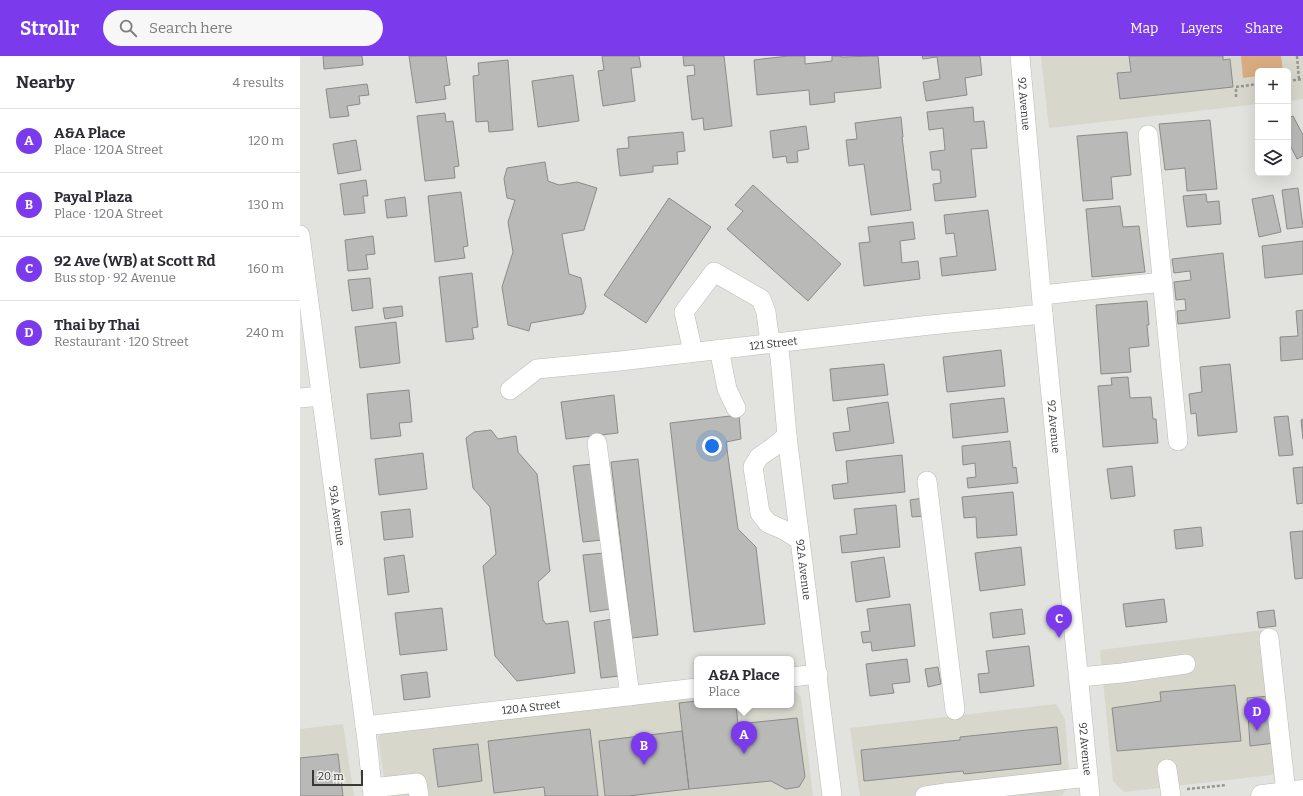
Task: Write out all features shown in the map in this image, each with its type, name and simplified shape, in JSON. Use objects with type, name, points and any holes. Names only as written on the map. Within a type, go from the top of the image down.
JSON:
[{"type":"main road","points":[[1262,796],[1294,792]]},
{"type":"street","name":"92 Avenue","points":[[1020,56],[1043,314],[1090,796]]},
{"type":"street","points":[[1148,135],[1178,441]]},
{"type":"street","name":"93A Avenue","points":[[300,235],[365,726],[372,792]]},
{"type":"street","name":"92A Avenue","points":[[693,352],[684,312],[714,272],[761,300],[766,312],[781,367],[787,436],[818,674],[832,796]]},
{"type":"street","points":[[1042,295],[1163,282]]},
{"type":"street","name":"121 Street","points":[[510,390],[537,369],[930,325],[1043,314]]},
{"type":"street","points":[[719,349],[726,389],[736,408]]},
{"type":"street","points":[[300,398],[321,396]]},
{"type":"street","points":[[787,436],[758,457],[753,467],[760,513],[768,523],[784,530],[800,540]]},
{"type":"street","points":[[597,443],[630,696]]},
{"type":"street","points":[[927,481],[955,710]]},
{"type":"street","points":[[1269,638],[1294,792]]},
{"type":"street","points":[[1079,677],[1122,673],[1186,664]]},
{"type":"street","points":[[794,677],[818,674]]},
{"type":"street","name":"120A Street","points":[[365,726],[694,688]]},
{"type":"street","points":[[1167,769],[1176,793]]},
{"type":"street","points":[[925,796],[970,793],[1088,777]]},
{"type":"street","points":[[372,792],[417,783],[419,796]]},
{"type":"path","points":[[1291,81],[1301,80],[1297,56]]},
{"type":"path","points":[[1236,97],[1236,87],[1255,84]]},
{"type":"path","points":[[1176,793],[1226,784]]},
{"type":"shaded area","points":[[1041,56],[1303,56],[1303,99],[1291,101],[1291,68],[1255,68],[1255,104],[1049,128]]},
{"type":"shaded area","points":[[1241,56],[1281,56],[1283,68],[1255,68],[1255,76],[1243,78]]},
{"type":"shaded area","points":[[1273,629],[1286,773],[1124,792],[1113,781],[1100,650]]},
{"type":"shaded area","points":[[794,690],[801,697],[813,796],[387,796],[378,737],[387,730],[694,695],[694,708],[794,708]]},
{"type":"shaded area","points":[[1056,704],[1065,719],[1070,785],[1061,796],[860,796],[850,728]]},
{"type":"shaded area","points":[[343,724],[354,796],[300,796],[300,729]]},
{"type":"building","points":[[323,56],[362,56],[363,65],[324,69]]},
{"type":"building","points":[[409,56],[446,56],[450,85],[444,86],[446,99],[416,103]]},
{"type":"building","points":[[602,56],[639,56],[641,67],[631,68],[635,101],[603,106],[598,71],[604,70]]},
{"type":"building","points":[[683,56],[724,56],[732,126],[704,130],[703,118],[692,120],[687,76],[695,75],[694,65],[684,66]]},
{"type":"building","points":[[788,56],[805,56],[805,64],[832,61],[832,56],[878,56],[881,88],[834,93],[835,102],[810,105],[809,90],[757,95],[754,60]]},
{"type":"building","points":[[922,56],[980,56],[982,75],[965,78],[967,95],[926,101],[923,82],[940,79],[937,57],[923,59]]},
{"type":"building","points":[[1129,56],[1223,56],[1223,60],[1230,59],[1233,87],[1120,99],[1117,73],[1131,72]]},
{"type":"building","points":[[508,60],[513,130],[489,132],[488,121],[476,122],[473,76],[479,75],[478,63]]},
{"type":"building","points":[[573,75],[579,121],[538,127],[532,81]]},
{"type":"building","points":[[367,84],[369,95],[359,96],[360,104],[347,106],[349,116],[330,118],[326,89]]},
{"type":"building","points":[[973,107],[974,122],[984,121],[987,148],[971,149],[976,197],[935,201],[933,184],[941,183],[940,170],[932,170],[930,152],[945,150],[943,128],[929,130],[927,112]]},
{"type":"building","points":[[445,113],[446,122],[453,121],[459,166],[454,167],[455,178],[425,181],[417,116]]},
{"type":"building","points":[[1293,116],[1303,135],[1303,156],[1297,159],[1291,147],[1291,117]]},
{"type":"building","points":[[901,117],[911,210],[871,215],[864,164],[849,166],[846,140],[857,139],[855,123]]},
{"type":"building","points":[[1210,120],[1217,189],[1187,191],[1185,168],[1165,170],[1159,124]]},
{"type":"building","points":[[806,126],[809,149],[797,151],[798,162],[787,163],[786,156],[773,158],[770,131]]},
{"type":"building","points":[[683,132],[685,151],[677,152],[678,164],[653,166],[653,172],[620,176],[617,149],[629,148],[628,137]]},
{"type":"building","points":[[1127,132],[1131,175],[1111,177],[1113,199],[1083,201],[1077,136]]},
{"type":"building","points":[[356,140],[361,170],[338,174],[333,144]]},
{"type":"building","points":[[545,162],[548,181],[559,185],[577,182],[597,188],[584,230],[562,234],[569,274],[581,278],[586,307],[583,314],[531,323],[529,331],[508,325],[502,287],[513,252],[508,222],[515,200],[507,198],[504,179],[507,168]]},
{"type":"building","points":[[366,180],[368,196],[363,196],[365,213],[344,215],[340,184]]},
{"type":"building","points":[[753,185],[841,264],[808,301],[727,229],[743,211],[735,205]]},
{"type":"building","points":[[1298,188],[1303,227],[1287,229],[1282,190]]},
{"type":"building","points":[[461,192],[468,246],[463,247],[465,258],[435,262],[428,196]]},
{"type":"building","points":[[1206,194],[1207,202],[1219,201],[1221,224],[1187,227],[1183,196]]},
{"type":"building","points":[[1273,195],[1281,232],[1259,237],[1252,199]]},
{"type":"building","points":[[405,197],[407,216],[387,218],[385,200]]},
{"type":"building","points":[[669,198],[711,227],[646,323],[604,295]]},
{"type":"building","points":[[1120,206],[1123,227],[1139,226],[1145,272],[1092,277],[1086,209]]},
{"type":"building","points":[[988,210],[996,270],[942,276],[940,258],[957,256],[954,233],[946,234],[944,215]]},
{"type":"building","points":[[913,222],[915,239],[900,241],[902,263],[918,261],[920,279],[864,286],[859,243],[870,242],[868,227]]},
{"type":"building","points":[[373,236],[375,254],[366,255],[368,269],[348,271],[345,240]]},
{"type":"building","points":[[1303,241],[1303,274],[1265,278],[1262,246]]},
{"type":"building","points":[[1223,253],[1230,318],[1178,324],[1177,311],[1186,310],[1185,299],[1176,300],[1174,282],[1191,280],[1190,271],[1174,273],[1172,259]]},
{"type":"building","points":[[472,273],[478,327],[472,328],[474,339],[446,342],[439,277]]},
{"type":"building","points":[[370,278],[373,308],[352,311],[348,280]]},
{"type":"building","points":[[1147,301],[1149,346],[1129,348],[1131,372],[1101,374],[1096,305]]},
{"type":"building","points":[[402,306],[403,316],[385,319],[383,308]]},
{"type":"building","points":[[1303,310],[1303,359],[1281,361],[1280,337],[1298,336],[1296,311]]},
{"type":"building","points":[[396,322],[400,363],[360,368],[355,327]]},
{"type":"building","points":[[1001,350],[1005,386],[947,392],[943,357]]},
{"type":"building","points":[[884,364],[888,395],[833,401],[830,369]]},
{"type":"building","points":[[1230,364],[1237,432],[1198,436],[1196,413],[1191,414],[1189,394],[1202,392],[1200,367]]},
{"type":"building","points":[[1128,377],[1130,398],[1151,397],[1153,419],[1156,419],[1158,443],[1103,447],[1098,386],[1112,385],[1111,378]]},
{"type":"building","points":[[409,390],[412,422],[399,423],[401,436],[371,439],[367,394]]},
{"type":"building","points":[[614,395],[618,433],[566,439],[561,402]]},
{"type":"building","points":[[1004,398],[1008,432],[953,438],[950,404]]},
{"type":"building","points":[[888,402],[894,443],[836,451],[833,433],[850,431],[847,408]]},
{"type":"building","points":[[739,415],[741,439],[726,442],[738,529],[756,547],[765,624],[694,632],[670,423]]},
{"type":"building","points":[[1288,416],[1293,455],[1279,456],[1274,417]]},
{"type":"building","points":[[1303,419],[1303,439],[1301,420]]},
{"type":"building","points":[[491,430],[498,439],[516,436],[518,452],[537,474],[550,571],[538,582],[543,620],[546,624],[568,621],[575,673],[517,681],[495,656],[483,566],[496,554],[490,507],[473,488],[466,438],[474,432]]},
{"type":"building","points":[[1010,441],[1013,468],[1016,467],[1018,483],[968,488],[967,478],[976,477],[975,463],[963,465],[962,446]]},
{"type":"building","points":[[423,453],[427,489],[379,495],[375,459]]},
{"type":"building","points":[[902,455],[905,492],[834,499],[832,485],[848,483],[846,461]]},
{"type":"building","points":[[638,459],[658,635],[632,638],[611,462]]},
{"type":"building","points":[[593,464],[603,540],[583,542],[573,466]]},
{"type":"building","points":[[1132,466],[1135,496],[1111,499],[1107,469]]},
{"type":"building","points":[[1303,467],[1303,503],[1297,504],[1293,468]]},
{"type":"building","points":[[1013,492],[1017,535],[977,538],[976,517],[964,518],[962,497]]},
{"type":"building","points":[[923,498],[925,516],[912,517],[910,500]]},
{"type":"building","points":[[896,505],[900,547],[842,553],[840,536],[857,534],[854,509]]},
{"type":"building","points":[[410,509],[413,537],[384,540],[381,512]]},
{"type":"building","points":[[1201,527],[1203,546],[1176,549],[1174,530]]},
{"type":"building","points":[[1303,531],[1303,578],[1295,579],[1290,532]]},
{"type":"building","points":[[1021,547],[1025,585],[980,591],[975,553]]},
{"type":"building","points":[[604,553],[611,609],[590,612],[583,555]]},
{"type":"building","points":[[404,555],[409,592],[388,595],[384,558]]},
{"type":"building","points":[[884,557],[890,597],[856,602],[851,562]]},
{"type":"building","points":[[1164,599],[1167,622],[1126,627],[1123,604]]},
{"type":"building","points":[[910,604],[915,646],[872,651],[871,642],[863,643],[861,632],[870,631],[867,609]]},
{"type":"building","points":[[442,608],[447,650],[400,655],[395,613]]},
{"type":"building","points":[[1022,609],[1025,634],[993,638],[990,613]]},
{"type":"building","points":[[1274,610],[1276,626],[1259,628],[1257,612]]},
{"type":"building","points":[[613,619],[620,676],[601,678],[594,622]]},
{"type":"building","points":[[1029,646],[1034,686],[980,693],[978,674],[989,673],[986,651]]},
{"type":"building","points":[[907,659],[910,682],[892,684],[894,693],[870,696],[866,664]]},
{"type":"building","points":[[938,667],[941,684],[928,687],[925,669]]},
{"type":"building","points":[[427,672],[430,697],[404,700],[401,675]]},
{"type":"building","points":[[1235,685],[1241,741],[1117,751],[1112,708],[1161,701],[1160,692]]},
{"type":"building","points":[[1270,696],[1275,743],[1250,746],[1247,698]]},
{"type":"building","points":[[694,701],[694,708],[736,708],[738,724],[797,718],[805,777],[799,787],[786,789],[771,781],[689,789],[679,703]]},
{"type":"building","points":[[1057,727],[1061,764],[964,774],[963,771],[864,781],[861,750],[960,740],[960,737]]},
{"type":"building","points":[[590,729],[598,796],[545,796],[544,787],[494,793],[488,741]]},
{"type":"building","points":[[682,731],[689,789],[628,796],[605,796],[599,741]]},
{"type":"building","points":[[478,744],[482,781],[438,787],[433,749]]},
{"type":"building","points":[[338,754],[343,796],[300,796],[300,758]]},
{"type":"place","name":"92 Ave (WB) at Scott Rd","points":[[1059,638]]},
{"type":"place","name":"Thai by Thai","points":[[1257,731]]},
{"type":"place","name":"A&A Place","points":[[744,754]]},
{"type":"place","name":"Payal Plaza","points":[[644,765]]}]
